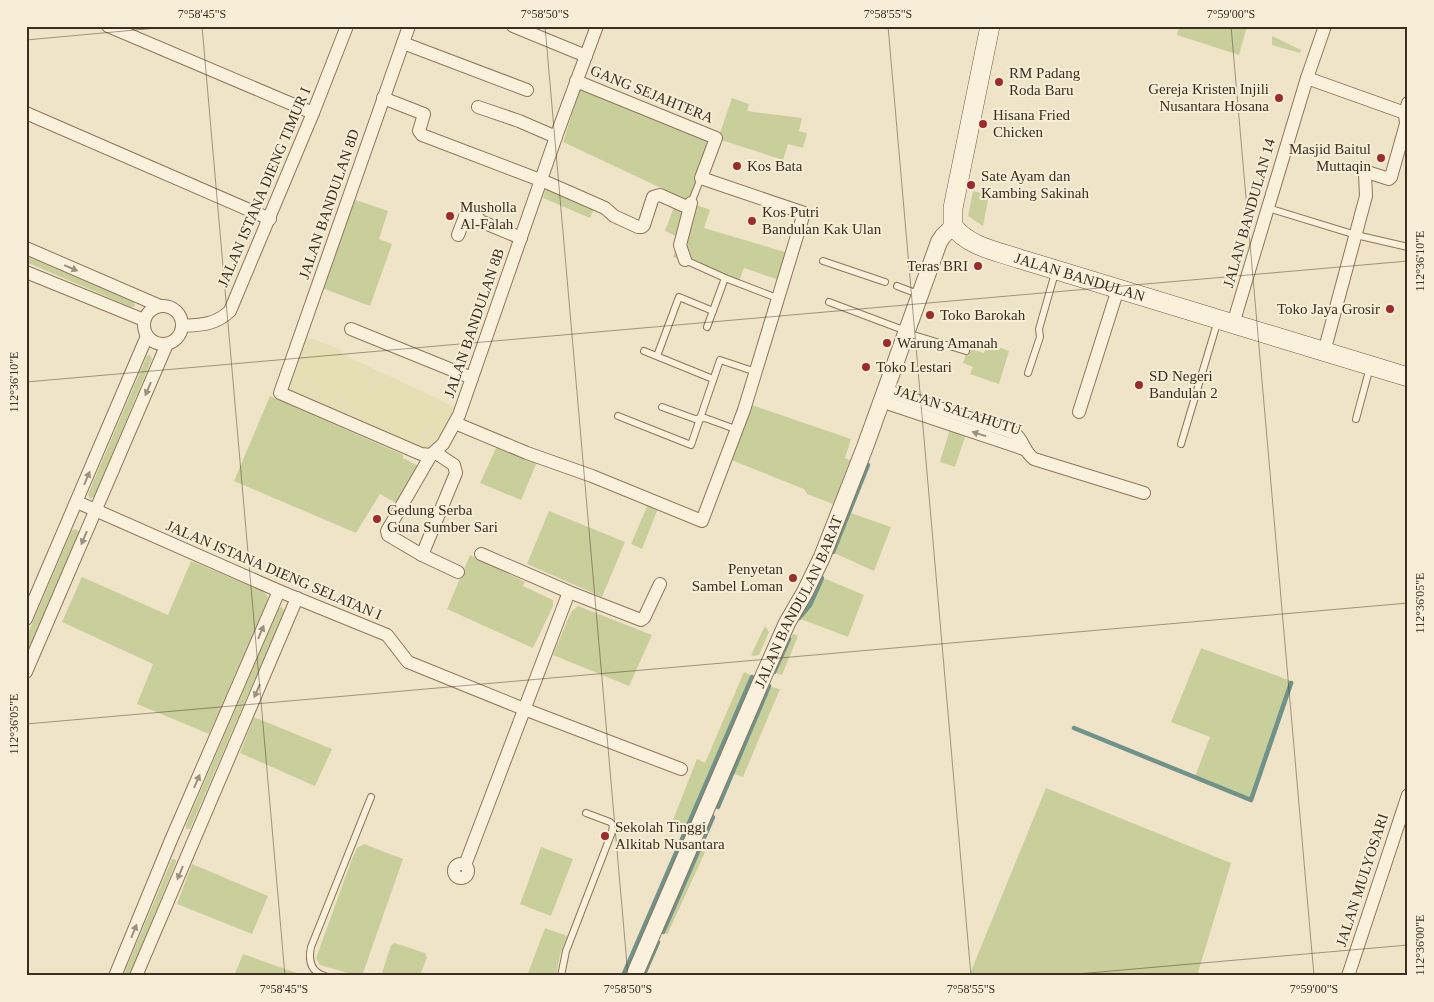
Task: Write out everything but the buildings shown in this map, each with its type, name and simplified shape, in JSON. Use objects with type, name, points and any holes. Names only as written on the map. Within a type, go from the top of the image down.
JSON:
[{"type":"main road","points":[[953,226],[953,208],[990,26]]},
{"type":"main road","name":"JALAN BANDULAN","points":[[953,226],[974,244],[1408,378]]},
{"type":"street","points":[[108,26],[313,113]]},
{"type":"street","name":"JALAN ISTANA DIENG TIMUR I","points":[[182,326],[213,323],[222,319],[230,311],[270,219],[347,26]]},
{"type":"street","name":"JALAN BANDULAN 8D","points":[[409,26],[280,393],[421,454],[434,454]]},
{"type":"street","points":[[513,26],[586,56]]},
{"type":"street","name":"JALAN BANDULAN 8B","points":[[422,555],[388,535],[387,531],[434,454],[444,444],[456,423],[597,26]]},
{"type":"street","name":"JALAN BANDULAN 14","points":[[1226,321],[1268,208],[1306,78],[1325,26]]},
{"type":"street","points":[[403,44],[527,90]]},
{"type":"street","points":[[1306,78],[1407,116],[1389,179],[1367,172],[1366,174],[1366,196],[1324,352]]},
{"type":"street","name":"GANG SEJAHTERA","points":[[576,81],[716,138],[701,178]]},
{"type":"street","points":[[383,98],[424,114],[419,132],[422,135],[605,208],[614,216],[638,227],[644,225],[653,197],[656,194],[690,205],[680,245],[685,260]]},
{"type":"street","points":[[478,107],[519,121],[556,137]]},
{"type":"street","points":[[26,113],[270,219]]},
{"type":"street","points":[[456,423],[527,453],[592,476],[702,521],[738,430],[757,372],[777,298],[802,233],[804,213],[701,178]]},
{"type":"street","points":[[458,235],[466,214],[521,238]]},
{"type":"street","name":"JALAN BANDULAN BARAT","points":[[634,976],[768,666],[822,557],[862,456],[939,242],[953,226]]},
{"type":"street","points":[[26,248],[160,306],[167,306],[173,309],[181,320],[182,326],[178,338],[167,344],[156,343],[147,336],[144,328],[144,320],[149,312],[160,306]]},
{"type":"street","points":[[26,272],[144,320]]},
{"type":"street","points":[[1079,412],[1118,289]]},
{"type":"street","points":[[351,329],[472,378]]},
{"type":"street","points":[[26,619],[147,336]]},
{"type":"street","points":[[26,672],[167,344]]},
{"type":"street","name":"JALAN SALAHUTU","points":[[883,395],[1024,449],[1034,459],[1144,493]]},
{"type":"street","points":[[434,454],[454,464],[456,472],[422,555],[458,572]]},
{"type":"street","name":"JALAN ISTANA DIENG SELATAN I","points":[[77,502],[279,591],[387,636],[408,662],[524,709],[681,768]]},
{"type":"street","points":[[481,554],[569,592],[642,620],[660,584]]},
{"type":"street","points":[[116,976],[171,840],[279,591]]},
{"type":"street","points":[[465,865],[569,592]]},
{"type":"street","points":[[136,976],[297,598]]},
{"type":"street","name":"JALAN MULYOSARI","points":[[1348,976],[1408,795]]},
{"type":"street","points":[[171,840],[190,849]]},
{"type":"lane","points":[[690,205],[701,178]]},
{"type":"lane","points":[[1268,208],[1356,235],[1408,247]]},
{"type":"lane","points":[[685,260],[777,298]]},
{"type":"lane","points":[[823,261],[885,282]]},
{"type":"lane","points":[[1028,373],[1040,336],[1039,329],[1056,269]]},
{"type":"lane","points":[[707,327],[725,278]]},
{"type":"lane","points":[[897,286],[920,294]]},
{"type":"lane","points":[[657,356],[679,297],[713,311]]},
{"type":"lane","points":[[829,302],[906,332],[966,351]]},
{"type":"lane","points":[[1181,444],[1226,321]]},
{"type":"lane","points":[[644,351],[713,379]]},
{"type":"lane","points":[[618,416],[691,444],[720,360],[757,372]]},
{"type":"lane","points":[[1356,419],[1370,366]]},
{"type":"lane","points":[[662,407],[695,419],[705,418],[738,430]]},
{"type":"lane","points":[[325,976],[312,968],[309,961],[311,948],[371,797]]},
{"type":"lane","points":[[562,976],[566,952],[613,826],[610,822],[586,813]]},
{"type":"shaded area","points":[[307,337],[339,349],[342,354],[455,407],[437,444],[426,450],[287,393]]},
{"type":"green space","points":[[1179,26],[1247,26],[1239,55],[1177,35]]},
{"type":"green space","points":[[1272,36],[1301,50],[1300,53],[1272,45]]},
{"type":"green space","points":[[581,86],[707,140],[710,145],[689,202],[710,210],[704,228],[788,253],[779,280],[744,268],[739,281],[673,257],[680,238],[665,231],[678,196],[563,142]]},
{"type":"green space","points":[[732,98],[749,104],[747,111],[802,118],[799,131],[807,133],[803,148],[788,144],[783,160],[718,139]]},
{"type":"green space","points":[[547,185],[595,206],[590,218],[543,198]]},
{"type":"green space","points":[[973,191],[989,195],[983,226],[968,216]]},
{"type":"green space","points":[[353,199],[388,211],[379,239],[392,244],[370,306],[322,288]]},
{"type":"green space","points":[[26,256],[134,302],[135,306],[131,307],[26,262]]},
{"type":"green space","points":[[987,343],[1009,351],[999,384],[970,374],[973,367],[963,363],[968,348],[984,353]]},
{"type":"green space","points":[[150,355],[152,359],[94,497],[90,499],[88,494],[147,356]]},
{"type":"green space","points":[[270,396],[403,455],[403,458],[420,467],[398,504],[380,494],[356,533],[234,481]]},
{"type":"green space","points":[[749,404],[851,439],[845,458],[850,460],[833,504],[807,494],[804,489],[729,459]]},
{"type":"green space","points":[[950,429],[966,434],[955,467],[940,462]]},
{"type":"green space","points":[[497,446],[537,462],[521,500],[480,483]]},
{"type":"green space","points":[[649,502],[659,506],[642,549],[631,544]]},
{"type":"green space","points":[[549,511],[625,542],[602,597],[527,564]]},
{"type":"green space","points":[[851,513],[891,527],[874,571],[834,553]]},
{"type":"green space","points":[[76,529],[79,532],[26,655],[26,638],[72,530]]},
{"type":"green space","points":[[470,555],[525,582],[523,586],[553,600],[553,606],[533,648],[447,609]]},
{"type":"green space","points":[[191,561],[263,591],[268,597],[209,734],[137,704],[153,664],[62,622],[82,577],[168,615]]},
{"type":"green space","points":[[826,579],[864,595],[848,637],[801,619],[811,605],[823,580]]},
{"type":"green space","points":[[578,606],[652,635],[629,686],[553,655],[571,612]]},
{"type":"green space","points":[[282,607],[284,611],[190,829],[186,829],[186,825],[279,608]]},
{"type":"green space","points":[[765,626],[769,632],[759,655],[751,655]]},
{"type":"green space","points":[[792,635],[798,636],[782,675],[776,673]]},
{"type":"green space","points":[[1201,648],[1294,682],[1252,803],[1194,779],[1210,737],[1171,722]]},
{"type":"green space","points":[[744,672],[750,676],[686,825],[673,820],[697,759],[705,763]]},
{"type":"green space","points":[[772,687],[780,689],[743,777],[734,774],[769,689]]},
{"type":"green space","points":[[254,717],[332,749],[315,786],[240,753]]},
{"type":"green space","points":[[1046,788],[1231,863],[1197,976],[969,976]]},
{"type":"green space","points":[[364,844],[403,859],[362,976],[358,976],[320,965],[316,958],[352,859],[357,848]]},
{"type":"green space","points":[[541,847],[573,859],[551,916],[520,904]]},
{"type":"green space","points":[[699,850],[705,852],[667,935],[664,931]]},
{"type":"green space","points":[[172,859],[176,860],[176,862],[129,976],[123,976]]},
{"type":"green space","points":[[192,864],[268,896],[252,934],[177,904]]},
{"type":"green space","points":[[545,928],[567,936],[560,955],[556,976],[527,976]]},
{"type":"green space","points":[[395,943],[425,953],[427,957],[420,976],[381,976],[391,945]]},
{"type":"green space","points":[[243,954],[305,976],[234,976]]},
{"type":"waterway","points":[[833,552],[868,465]]},
{"type":"waterway","points":[[799,618],[810,605],[822,578]]},
{"type":"waterway","points":[[774,672],[789,639]]},
{"type":"waterway","points":[[623,976],[752,677]]},
{"type":"waterway","points":[[1074,728],[1251,800],[1291,683]]},
{"type":"waterway","points":[[718,807],[769,686]]},
{"type":"waterway","points":[[663,932],[713,817]]},
{"type":"waterway","points":[[644,974],[658,942]]},
{"type":"place","name":"RM Padang Roda Baru","points":[[999,82]]},
{"type":"place","name":"Gereja Kristen Injili Nusantara Hosana","points":[[1279,98]]},
{"type":"place","name":"Hisana Fried Chicken","points":[[983,124]]},
{"type":"place","name":"Masjid Baitul Muttaqin","points":[[1381,158]]},
{"type":"place","name":"Kos Bata","points":[[737,166]]},
{"type":"place","name":"Sate Ayam dan Kambing Sakinah","points":[[971,185]]},
{"type":"place","name":"Musholla Al-Falah","points":[[450,216]]},
{"type":"place","name":"Kos Putri Bandulan Kak Ulan","points":[[752,221]]},
{"type":"place","name":"Teras BRI","points":[[978,266]]},
{"type":"place","name":"Toko Jaya Grosir","points":[[1390,309]]},
{"type":"place","name":"Toko Barokah","points":[[930,315]]},
{"type":"place","name":"Warung Amanah","points":[[887,343]]},
{"type":"place","name":"Toko Lestari","points":[[866,367]]},
{"type":"place","name":"SD Negeri Bandulan 2","points":[[1139,385]]},
{"type":"place","name":"Gedung Serba Guna Sumber Sari","points":[[377,519]]},
{"type":"place","name":"Penyetan Sambel Loman","points":[[793,578]]},
{"type":"place","name":"Sekolah Tinggi Alkitab Nusantara","points":[[605,836]]}]
